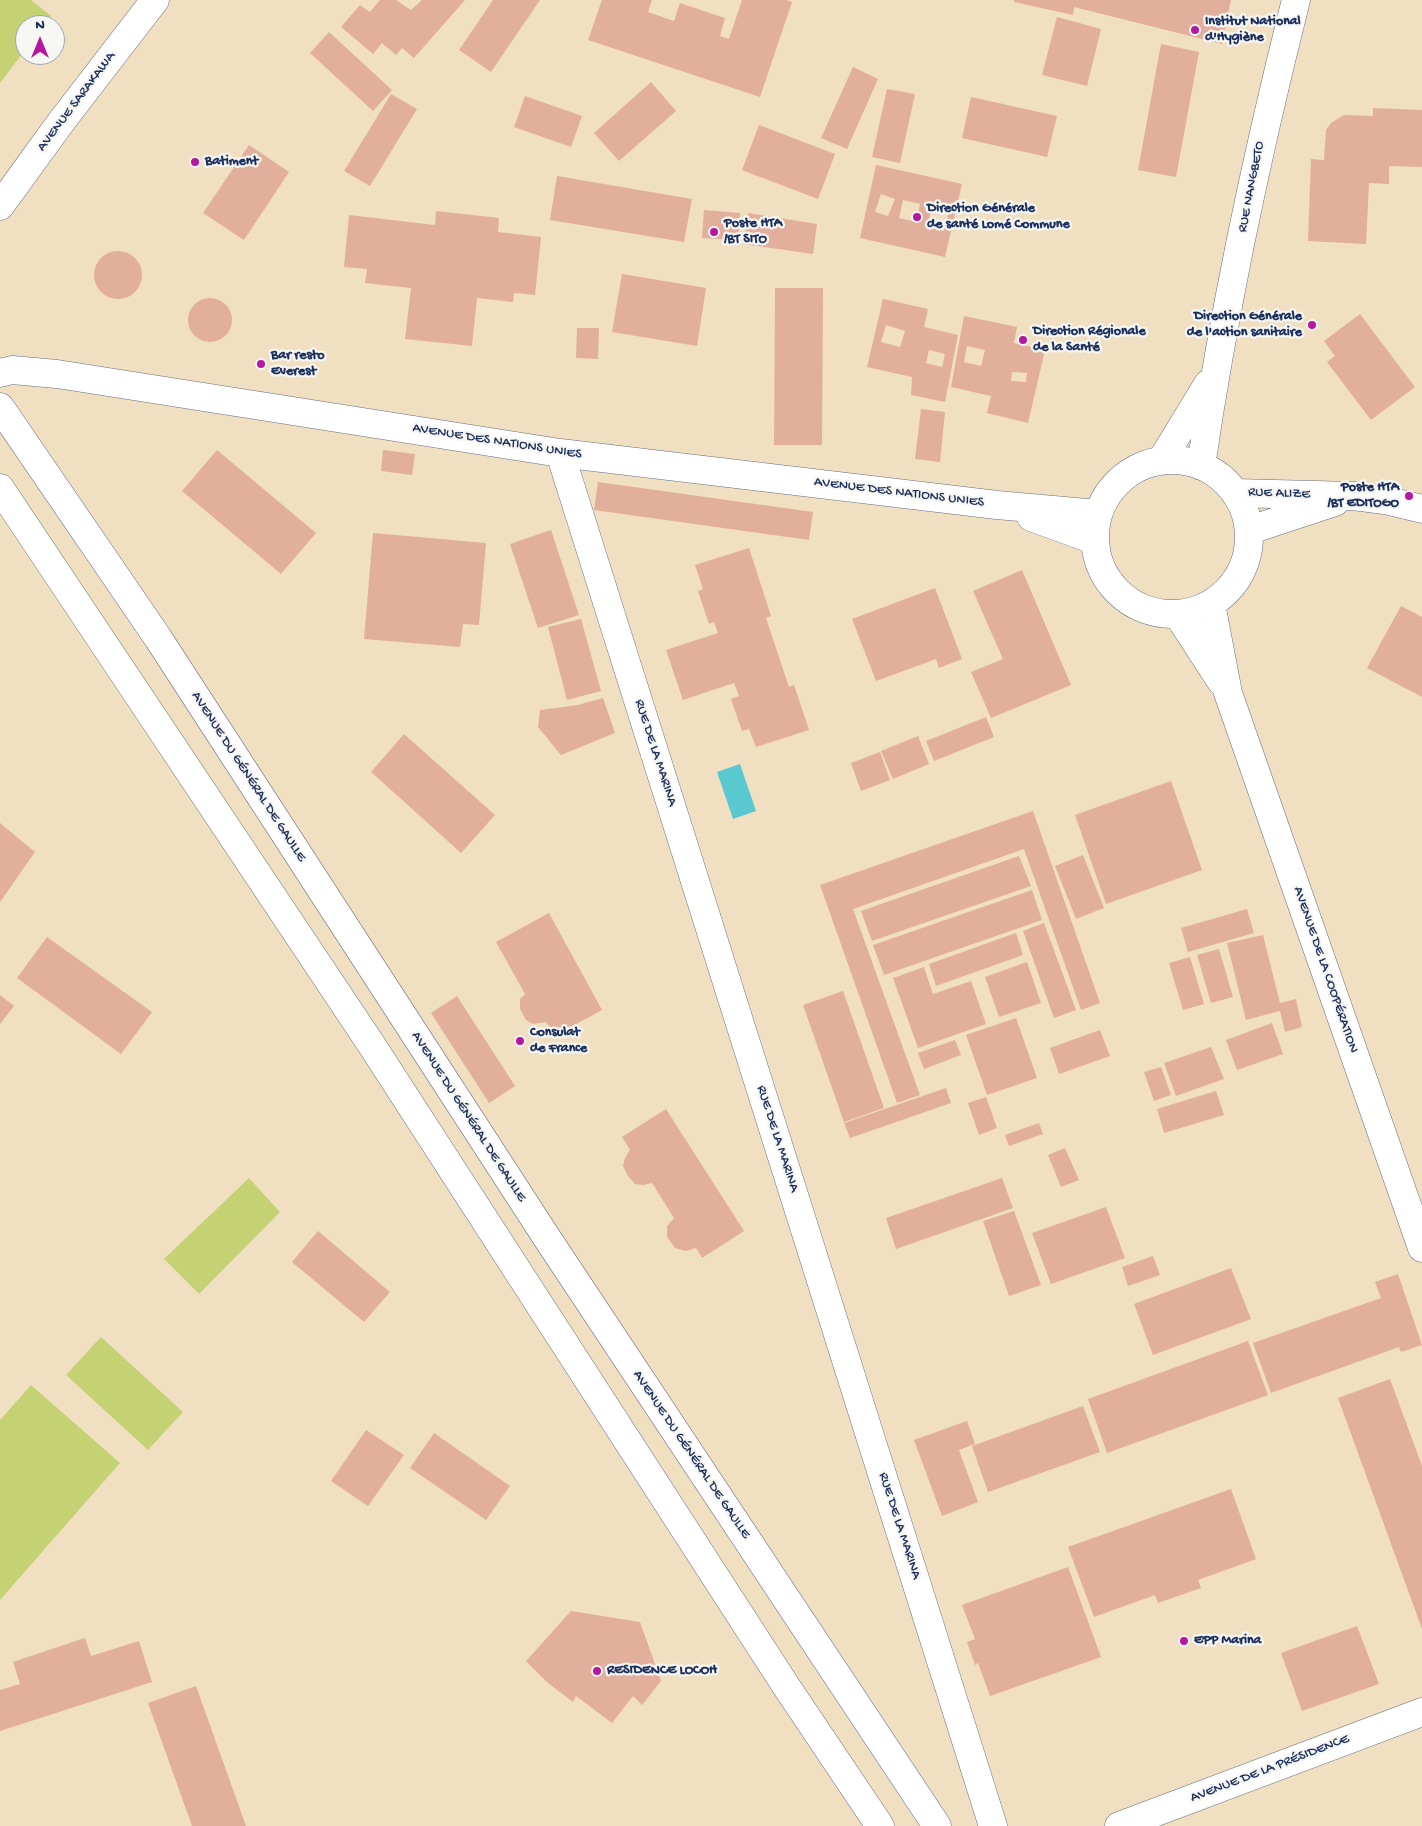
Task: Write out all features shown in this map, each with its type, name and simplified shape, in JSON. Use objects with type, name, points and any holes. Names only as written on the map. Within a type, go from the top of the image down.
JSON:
[{"type":"street","name":"AVENUE SARAKAWA","points":[[0,206],[61,122],[155,0]]},
{"type":"street","name":"RUE NANGBETO","points":[[1201,466],[1214,374],[1266,116],[1296,0]]},
{"type":"street","name":"AVENUE DES NATIONS UNIES","points":[[0,373],[12,370],[58,374],[560,453],[997,505],[1098,514]]},
{"type":"street","name":"RUE NANGBETO","points":[[1161,461],[1214,374]]},
{"type":"street","name":"AVENUE DU GÉNÉRAL DE GAULLE","points":[[0,407],[158,638],[558,1255],[937,1826]]},
{"type":"street","name":"RUE DE LA MARINA","points":[[560,453],[994,1826]]},
{"type":"street","points":[[1181,460],[1201,466],[1220,477],[1235,493],[1245,511],[1250,530],[1248,552],[1241,573],[1228,590],[1212,604],[1178,615],[1156,613],[1137,606],[1120,595],[1106,579],[1098,560],[1094,540],[1098,514],[1107,495],[1122,478],[1140,467],[1161,461],[1181,460]]},
{"type":"street","points":[[0,488],[371,1044],[786,1686],[880,1826]]},
{"type":"street","name":"RUE ALIZE","points":[[1235,493],[1353,496],[1385,500],[1422,509]]},
{"type":"street","name":"RUE ALIZE","points":[[1250,530],[1353,496]]},
{"type":"street","name":"AVENUE DES NATIONS UNIES","points":[[997,505],[1094,540]]},
{"type":"street","name":"AVENUE DE LA COOPÉRATION","points":[[1212,604],[1228,693],[1422,1248]]},
{"type":"street","name":"AVENUE DE LA COOPÉRATION","points":[[1178,615],[1228,693]]},
{"type":"street","points":[[371,1044],[404,1018]]},
{"type":"street","points":[[417,1115],[451,1090]]},
{"type":"street","name":"AVENUE DE LA PRÉSIDENCE","points":[[1119,1826],[1422,1712]]},
{"type":"green space","points":[[0,0],[31,0],[50,15],[15,15],[15,63],[0,83]]},
{"type":"green space","points":[[249,1178],[280,1212],[199,1294],[164,1259]]},
{"type":"green space","points":[[101,1337],[183,1412],[148,1450],[66,1375]]},
{"type":"green space","points":[[31,1385],[120,1463],[0,1600],[0,1420]]},
{"type":"water","points":[[740,764],[756,811],[733,819],[717,772]]},
{"type":"building","points":[[380,0],[396,0],[411,10],[422,0],[465,0],[414,58],[402,48],[396,55],[382,43],[373,54],[341,27],[360,5],[370,12]]},
{"type":"building","points":[[493,0],[540,0],[491,72],[459,50]]},
{"type":"building","points":[[602,0],[652,0],[648,12],[674,21],[680,3],[725,18],[720,36],[729,39],[742,0],[786,0],[792,2],[760,97],[588,40]]},
{"type":"building","name":"Institut National d'Hygiène","points":[[1014,0],[1231,0],[1222,44],[1074,7],[1073,15],[1014,2]]},
{"type":"building","points":[[1057,17],[1101,29],[1087,86],[1042,75]]},
{"type":"building","points":[[329,32],[392,90],[373,111],[310,53]]},
{"type":"building","points":[[1161,44],[1199,52],[1176,177],[1138,170]]},
{"type":"building","points":[[853,67],[878,79],[847,149],[821,138]]},
{"type":"building","points":[[651,82],[676,111],[619,161],[594,133]]},
{"type":"building","points":[[887,89],[915,94],[900,163],[872,157]]},
{"type":"building","points":[[391,94],[417,109],[370,186],[344,171]]},
{"type":"building","points":[[525,96],[582,116],[571,147],[514,127]]},
{"type":"building","points":[[971,97],[1057,116],[1047,157],[962,138]]},
{"type":"building","points":[[1373,108],[1422,110],[1422,167],[1389,166],[1389,184],[1369,183],[1366,244],[1308,241],[1311,159],[1324,160],[1326,130],[1331,123],[1344,115],[1373,116]]},
{"type":"building","points":[[759,125],[835,154],[818,199],[742,170]]},
{"type":"building","points":[[249,145],[289,172],[244,240],[203,213]]},
{"type":"building","points":[[876,165],[962,184],[945,257],[860,238]],"holes":[[[881,194],[895,199],[888,216],[875,212]],[[903,200],[920,204],[916,222],[899,218]],[[932,207],[949,211],[944,231],[927,226]]]},
{"type":"building","points":[[557,176],[692,199],[684,242],[550,220]]},
{"type":"building","points":[[704,210],[740,213],[738,240],[702,238]]},
{"type":"building","points":[[436,211],[499,218],[498,232],[541,237],[535,295],[514,293],[513,302],[477,298],[472,346],[405,339],[411,288],[365,283],[367,269],[344,267],[349,215],[435,225]]},
{"type":"building","points":[[748,213],[817,224],[813,254],[743,244]]},
{"type":"building","points":[[118,251],[127,253],[135,258],[140,266],[142,275],[140,284],[135,292],[127,297],[118,299],[109,297],[101,292],[96,284],[94,275],[96,266],[101,258],[109,253]]},
{"type":"building","points":[[622,274],[706,288],[697,346],[612,332]]},
{"type":"building","points":[[775,288],[823,288],[822,445],[774,445]]},
{"type":"building","points":[[210,298],[222,302],[228,308],[232,320],[228,332],[222,338],[210,342],[198,338],[192,332],[188,320],[192,308],[198,302]]},
{"type":"building","points":[[883,299],[928,309],[924,327],[958,335],[945,402],[911,395],[912,377],[867,367]],"holes":[[[886,325],[905,331],[900,347],[881,342]],[[929,350],[945,354],[942,367],[926,363]]]},
{"type":"building","points":[[1360,314],[1415,387],[1371,420],[1327,362],[1335,356],[1324,341]]},
{"type":"building","points":[[964,316],[1017,327],[1014,343],[1045,350],[1028,423],[987,413],[991,396],[951,387]],"holes":[[[967,346],[985,350],[981,366],[964,362]],[[1012,372],[1027,373],[1026,382],[1011,381]]]},
{"type":"building","points":[[577,328],[599,328],[598,359],[576,358]]},
{"type":"building","points":[[921,409],[945,412],[940,462],[915,459]]},
{"type":"building","points":[[217,450],[316,533],[281,574],[182,491]]},
{"type":"building","points":[[383,450],[415,454],[412,475],[381,471]]},
{"type":"building","points":[[598,482],[813,512],[809,540],[594,510]]},
{"type":"building","points":[[551,530],[579,615],[538,628],[510,544]]},
{"type":"building","points":[[373,533],[486,543],[479,625],[463,624],[460,647],[364,639]]},
{"type":"building","points":[[749,548],[771,616],[766,618],[789,687],[794,685],[809,730],[756,747],[749,729],[742,731],[731,699],[739,696],[734,683],[683,700],[666,650],[718,633],[714,622],[709,624],[698,591],[703,589],[695,565]]},
{"type":"building","points":[[1022,570],[1071,685],[991,718],[971,672],[1003,659],[973,591]]},
{"type":"building","points":[[935,588],[962,659],[939,668],[936,659],[876,681],[852,619]]},
{"type":"building","points":[[1401,606],[1422,617],[1422,697],[1367,668]]},
{"type":"building","points":[[581,619],[601,691],[567,700],[548,627]]},
{"type":"building","points":[[603,698],[615,733],[561,755],[538,727],[540,710],[578,705]]},
{"type":"building","points":[[986,717],[994,737],[934,761],[926,741]]},
{"type":"building","points":[[404,734],[495,815],[461,853],[371,772]]},
{"type":"building","points":[[918,736],[929,764],[893,779],[881,751]]},
{"type":"building","points":[[880,752],[890,780],[861,791],[851,763]]},
{"type":"building","points":[[1171,781],[1202,870],[1106,904],[1075,815]]},
{"type":"building","points":[[1033,811],[1100,1003],[1081,1010],[1024,849],[853,909],[920,1095],[897,1103],[820,885]]},
{"type":"building","points":[[0,823],[35,852],[0,902]]},
{"type":"building","points":[[1083,855],[1104,908],[1076,919],[1055,866]]},
{"type":"building","points":[[1019,856],[1031,886],[872,941],[861,911]]},
{"type":"building","points":[[1032,890],[1042,920],[884,975],[873,945]]},
{"type":"building","points":[[1247,909],[1254,933],[1188,952],[1181,928]]},
{"type":"building","points":[[549,913],[602,1010],[556,1035],[546,1022],[533,1024],[526,1020],[520,1009],[520,999],[525,994],[496,942]]},
{"type":"building","points":[[1044,923],[1076,1010],[1054,1018],[1023,931]]},
{"type":"building","points":[[1016,933],[1023,955],[936,986],[929,964]]},
{"type":"building","points":[[1263,935],[1280,1003],[1296,999],[1302,1027],[1285,1032],[1280,1011],[1246,1020],[1227,943]]},
{"type":"building","points":[[47,937],[152,1012],[121,1054],[17,978]]},
{"type":"building","points":[[1219,949],[1233,997],[1211,1003],[1197,955]]},
{"type":"building","points":[[1190,957],[1204,1004],[1183,1010],[1169,963]]},
{"type":"building","points":[[1027,962],[1041,1003],[999,1017],[985,977]]},
{"type":"building","points":[[924,967],[933,994],[971,981],[986,1024],[918,1048],[893,978]]},
{"type":"building","points":[[843,991],[884,1108],[844,1122],[803,1005]]},
{"type":"building","points":[[0,995],[14,1006],[0,1024]]},
{"type":"building","points":[[457,996],[515,1086],[489,1103],[431,1013]]},
{"type":"building","points":[[1016,1018],[1037,1078],[987,1095],[966,1035]]},
{"type":"building","points":[[1272,1023],[1283,1054],[1237,1070],[1226,1040]]},
{"type":"building","points":[[1100,1030],[1110,1056],[1059,1074],[1050,1048]]},
{"type":"building","points":[[955,1040],[961,1055],[924,1069],[918,1053]]},
{"type":"building","points":[[1211,1047],[1224,1079],[1176,1096],[1164,1063]]},
{"type":"building","points":[[1161,1067],[1171,1095],[1154,1101],[1144,1072]]},
{"type":"building","points":[[946,1088],[951,1103],[850,1138],[844,1123]]},
{"type":"building","points":[[1216,1091],[1224,1115],[1164,1133],[1157,1109]]},
{"type":"building","points":[[986,1097],[997,1128],[979,1135],[968,1103]]},
{"type":"building","points":[[666,1109],[744,1231],[702,1258],[696,1248],[686,1251],[675,1248],[667,1237],[667,1226],[674,1218],[652,1183],[635,1184],[623,1166],[630,1150],[622,1137]]},
{"type":"building","points":[[1039,1123],[1043,1134],[1009,1146],[1005,1135]]},
{"type":"building","points":[[1065,1148],[1079,1180],[1061,1187],[1048,1155]]},
{"type":"building","points":[[1002,1178],[1013,1208],[896,1249],[886,1218]]},
{"type":"building","points":[[1106,1207],[1125,1258],[1051,1284],[1032,1233]]},
{"type":"building","points":[[1014,1211],[1041,1285],[1009,1296],[983,1221]]},
{"type":"building","points":[[318,1231],[390,1292],[364,1322],[292,1262]]},
{"type":"building","points":[[1153,1256],[1160,1275],[1128,1286],[1122,1267]]},
{"type":"building","points":[[1231,1268],[1251,1319],[1153,1355],[1134,1304]]},
{"type":"building","points":[[1398,1274],[1422,1345],[1401,1352],[1399,1347],[1271,1393],[1253,1343],[1381,1298],[1375,1282]]},
{"type":"building","points":[[1248,1341],[1268,1395],[1107,1453],[1088,1399]]},
{"type":"building","points":[[1390,1379],[1422,1466],[1422,1629],[1338,1398]]},
{"type":"building","points":[[1083,1406],[1100,1452],[988,1492],[972,1446]]},
{"type":"building","points":[[967,1421],[975,1444],[959,1450],[978,1502],[942,1516],[914,1440]]},
{"type":"building","points":[[366,1430],[404,1455],[368,1506],[331,1481]]},
{"type":"building","points":[[434,1433],[510,1486],[486,1520],[410,1468]]},
{"type":"building","points":[[1231,1489],[1256,1559],[1198,1580],[1201,1588],[1158,1603],[1155,1595],[1094,1617],[1068,1547]]},
{"type":"building","points":[[1068,1567],[1101,1657],[990,1696],[978,1663],[975,1665],[967,1642],[975,1639],[962,1605]]},
{"type":"building","name":"RESIDENCE LOCOH","points":[[571,1611],[640,1622],[661,1681],[642,1705],[633,1696],[612,1723],[576,1696],[573,1702],[548,1683],[526,1661]]},
{"type":"building","points":[[1357,1626],[1379,1684],[1302,1711],[1281,1653]]},
{"type":"building","points":[[85,1638],[91,1656],[139,1641],[152,1682],[0,1731],[0,1690],[20,1684],[13,1662]]},
{"type":"building","points":[[196,1686],[246,1826],[192,1826],[148,1703]]},
{"type":"place","name":"Institut National d'Hygiène","points":[[1195,30]]},
{"type":"place","name":"Batiment","points":[[195,162]]},
{"type":"place","name":"Direction Générale de santé Lomé Commune","points":[[917,217]]},
{"type":"place","name":"Poste HTA /BT SITO","points":[[714,232]]},
{"type":"place","name":"Direction Générale de l'action sanitaire","points":[[1312,325]]},
{"type":"place","name":"Direction Régionale de la Santé","points":[[1023,340]]},
{"type":"place","name":"Bar resto Everest","points":[[261,364]]},
{"type":"place","name":"Poste HTA /BT EDITOGO","points":[[1409,496]]},
{"type":"place","name":"Consulat de France","points":[[520,1041]]},
{"type":"place","name":"EPP Marina","points":[[1184,1641]]},
{"type":"place","name":"RESIDENCE LOCOH","points":[[597,1671]]}]
